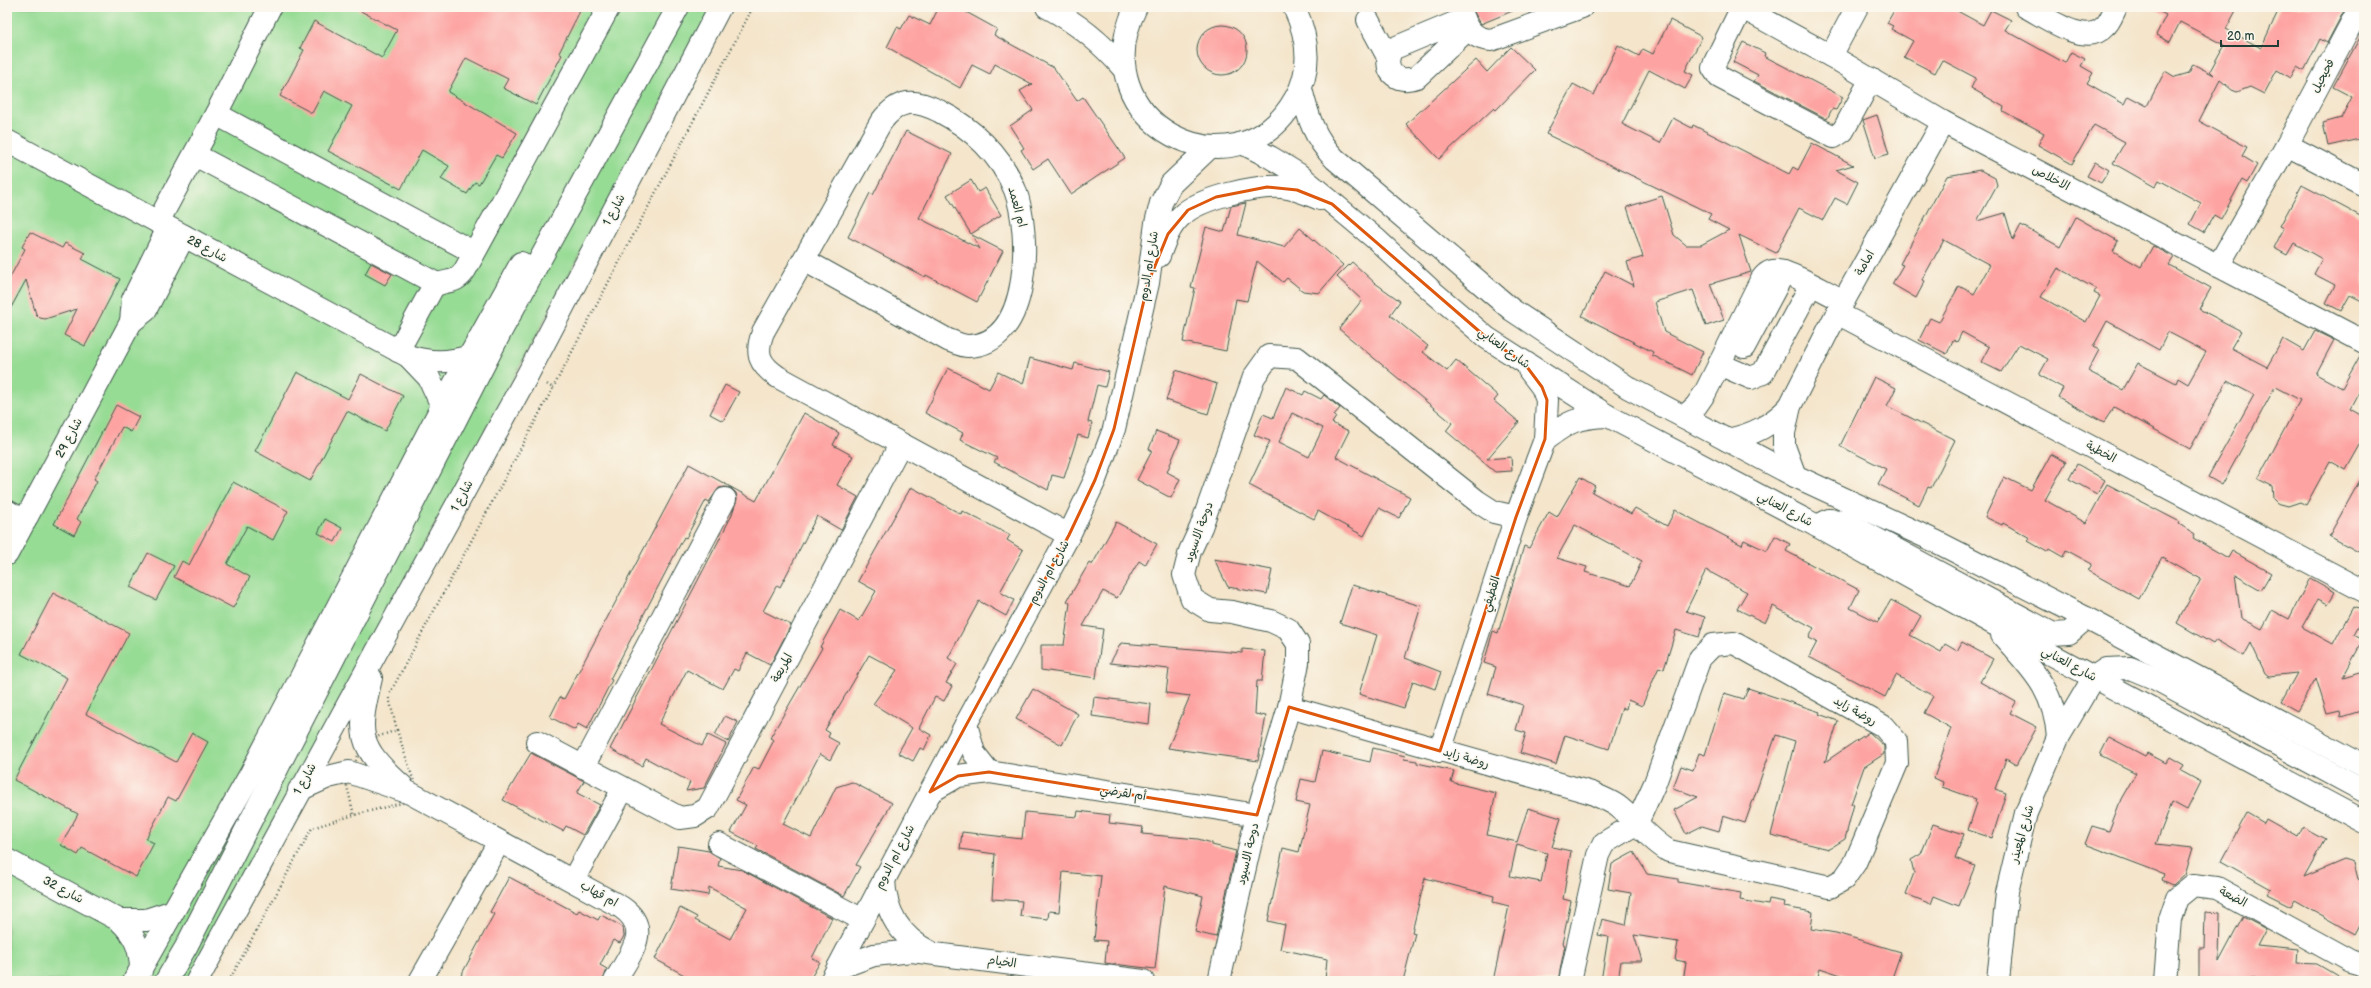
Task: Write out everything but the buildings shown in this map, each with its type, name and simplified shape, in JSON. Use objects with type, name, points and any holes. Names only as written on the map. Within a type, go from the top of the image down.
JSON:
[{"type":"street","name":"شارع 29","points":[[7,554],[16,516],[131,322],[144,311],[195,155],[270,7]]},
{"type":"street","points":[[403,354],[430,291],[437,284],[456,280],[465,270],[609,7]]},
{"type":"street","points":[[166,981],[190,940],[501,331],[628,96],[678,7]]},
{"type":"street","name":"شارع 1","points":[[197,981],[299,790],[376,655],[528,374],[720,7]]},
{"type":"street","points":[[1047,7],[1089,33],[1104,46],[1123,68]]},
{"type":"street","points":[[1136,7],[1125,33],[1123,47],[1123,68],[1129,89],[1139,107],[1152,123],[1170,135],[1189,143],[1210,147],[1242,143],[1267,132],[1288,113],[1301,89],[1307,68],[1307,47],[1303,26],[1294,7]]},
{"type":"street","points":[[1464,18],[1478,37],[1497,40],[1582,7]]},
{"type":"street","points":[[1742,7],[1714,62],[1713,68],[1719,77],[1834,137],[1843,131],[1871,79]]},
{"type":"street","name":"الاخلاص","points":[[1742,7],[1831,56],[1943,122],[2364,342]]},
{"type":"street","points":[[1831,56],[1857,7]]},
{"type":"street","points":[[2026,7],[2076,34],[2092,35],[2105,27],[2116,7]]},
{"type":"street","name":"فحيحيل","points":[[2218,266],[2287,144],[2360,7]]},
{"type":"street","points":[[1364,13],[1388,57]]},
{"type":"street","points":[[1464,18],[1417,77],[1409,80],[1400,79],[1392,74],[1388,66],[1388,57],[1392,49],[1400,44],[1464,18]]},
{"type":"street","points":[[1301,89],[1308,117],[1314,133],[1323,147],[1365,185],[1512,310],[1629,388],[1795,476],[1937,542],[2086,618],[2364,766]]},
{"type":"street","points":[[138,976],[171,912],[250,775],[442,406],[596,131],[604,118],[628,96]]},
{"type":"street","name":"ام العمد","points":[[804,260],[948,340],[967,346],[987,342],[1003,330],[1012,312],[1022,285],[1026,249],[1023,219],[1014,190],[1000,162],[980,139],[956,120],[928,106],[915,102],[901,104],[890,111],[881,122],[763,332],[758,344],[760,358],[767,369],[778,377],[900,445],[1069,535]]},
{"type":"street","points":[[216,114],[474,252]]},
{"type":"street","name":"امامة","points":[[1795,476],[1784,446],[1784,433],[1790,406],[1841,307],[1943,122]]},
{"type":"street","name":"شارع 28","points":[[7,142],[403,354],[420,360],[446,362],[470,356]]},
{"type":"street","name":"شارع العنابي","points":[[1242,143],[1270,157],[1298,174],[1332,204],[1377,240],[1432,291],[1487,338],[1608,416],[1817,526],[1992,623],[2364,822]]},
{"type":"street","points":[[2287,144],[2364,185]]},
{"type":"street","name":"شارع ام الدوم","points":[[834,974],[966,724],[1069,535],[1095,480],[1114,429],[1148,284],[1160,203],[1171,184],[1210,147]]},
{"type":"street","points":[[195,155],[437,284]]},
{"type":"street","points":[[1148,284],[1173,225],[1188,210],[1197,204],[1216,197],[1267,187],[1282,187],[1297,190],[1332,204]]},
{"type":"street","points":[[1684,417],[1732,370],[1763,277],[1773,271],[1797,279],[1767,367],[1757,376],[1732,370]]},
{"type":"street","name":"الخطية","points":[[1797,279],[1841,307],[2364,591]]},
{"type":"street","name":"شارع 28","points":[[403,354],[429,378],[442,406]]},
{"type":"street","name":"دوحة الاسيود","points":[[1219,981],[1256,814],[1289,707],[1298,663],[1298,644],[1288,629],[1271,621],[1232,612],[1210,610],[1192,599],[1184,575],[1190,551],[1202,527],[1254,377],[1269,356],[1297,358],[1478,501],[1494,512],[1516,517]]},
{"type":"street","name":"القطيفي","points":[[1440,751],[1516,517],[1545,438],[1547,400],[1542,387],[1524,363]]},
{"type":"street","name":"امامة","points":[[1727,440],[1755,432],[1768,426],[1790,406]]},
{"type":"street","points":[[1545,438],[1568,422],[1589,417],[1608,416]]},
{"type":"street","name":"المربعة","points":[[537,742],[680,818],[695,816],[708,808],[900,445]]},
{"type":"street","points":[[583,767],[725,499]]},
{"type":"street","points":[[1817,526],[1829,520],[1842,521],[2053,634],[2070,633],[2086,618]]},
{"type":"street","points":[[1992,623],[2038,674],[2045,686],[2055,712],[2058,738]]},
{"type":"street","name":"روضة زايد","points":[[1289,707],[1592,793],[1618,806],[1637,823],[1649,837],[1670,852],[1830,887],[1844,879],[1855,864],[1897,763],[1896,741],[1883,726],[1734,643],[1713,645],[1700,658],[1655,783],[1637,823]]},
{"type":"street","name":"ام قهاب","points":[[376,655],[363,713],[362,726],[365,741],[380,767],[410,793]]},
{"type":"street","points":[[2094,677],[2106,669],[2130,668],[2364,791]]},
{"type":"street","name":"شارع المعيذر","points":[[1998,981],[2007,892],[2026,813],[2058,738],[2094,677]]},
{"type":"street","points":[[966,724],[974,753],[989,772]]},
{"type":"street","name":"ام قهاب","points":[[299,790],[328,777],[349,772],[410,793],[573,880],[632,914],[638,925],[638,937],[615,981]]},
{"type":"street","name":"أم لقرضي","points":[[930,792],[958,776],[989,772],[1256,814]]},
{"type":"street","points":[[573,880],[623,789]]},
{"type":"street","points":[[1570,981],[1598,855],[1604,843],[1637,823]]},
{"type":"street","points":[[420,981],[500,842]]},
{"type":"street","points":[[719,844],[863,920]]},
{"type":"street","name":"شارع 32","points":[[7,860],[119,920],[129,930],[137,942],[141,957],[138,976]]},
{"type":"street","name":"الخيام","points":[[884,879],[887,905],[892,918],[909,938],[932,952]]},
{"type":"street","name":"الضعة","points":[[2165,981],[2170,919],[2177,898],[2193,885],[2217,888],[2350,961],[2364,965]]},
{"type":"street","name":"شارع 32","points":[[119,920],[146,920],[171,912]]},
{"type":"street","name":"الخيام","points":[[834,974],[868,957],[893,952],[932,952],[1137,980]]},
{"type":"path","points":[[739,7],[750,12]]},
{"type":"path","points":[[553,388],[753,7]]},
{"type":"path","points":[[229,981],[312,828],[354,815]]},
{"type":"highlighted area","points":[[1267,187],[1297,190],[1332,204],[1487,338],[1524,363],[1542,387],[1547,400],[1545,439],[1516,517],[1440,751],[1289,707],[1257,815],[989,772],[958,776],[930,792],[1069,535],[1095,480],[1114,429],[1148,283],[1168,234],[1188,210],[1216,197]]},
{"type":"green space","points":[[7,7],[713,7],[189,981],[7,981]]}]
